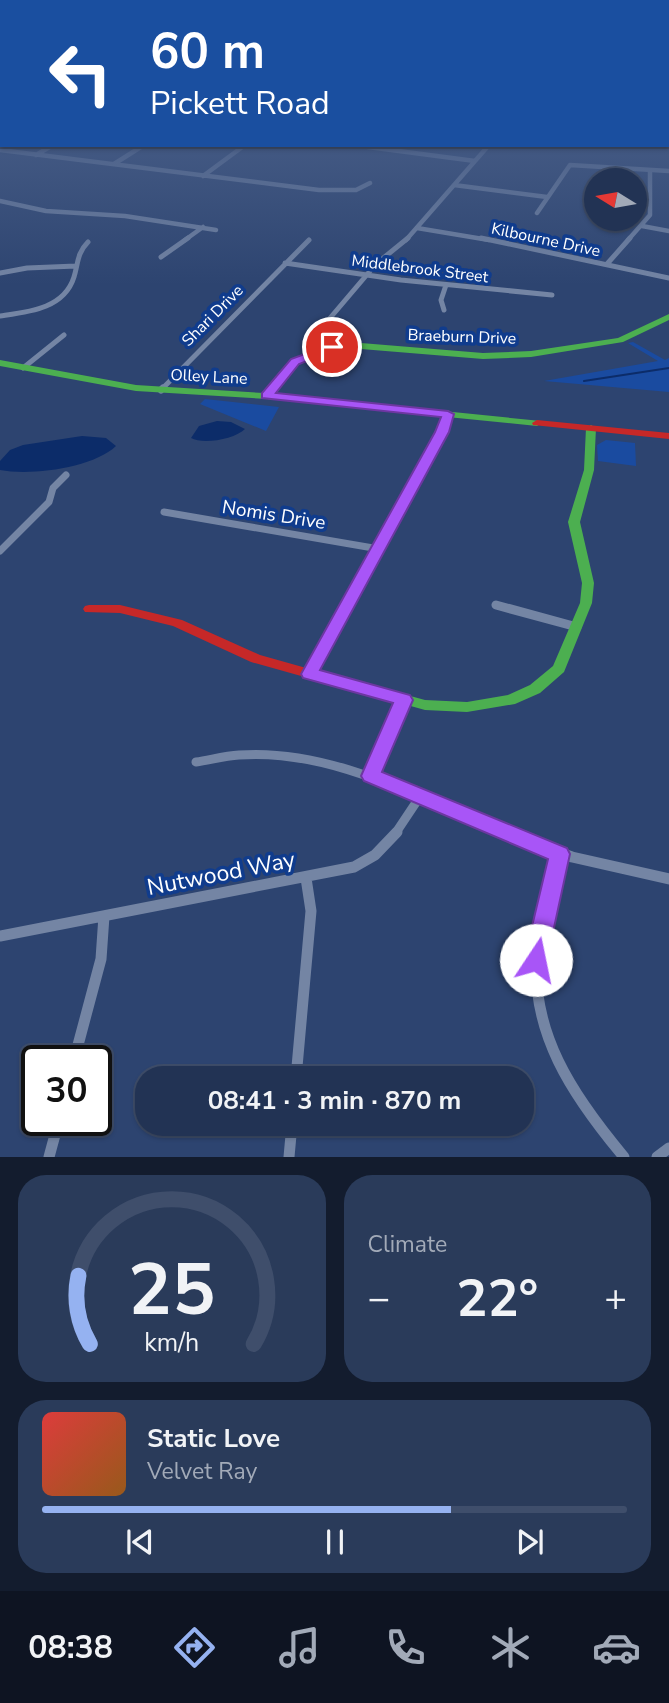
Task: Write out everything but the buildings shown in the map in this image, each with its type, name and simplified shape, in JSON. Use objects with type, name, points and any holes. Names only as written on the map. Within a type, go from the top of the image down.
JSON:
[{"type":"street","points":[[212,177],[339,191],[361,189],[370,183]]},
{"type":"street","points":[[332,347],[323,333],[324,326],[366,275],[401,247],[461,177]]},
{"type":"street","points":[[537,213],[560,177]]},
{"type":"street","points":[[648,216],[651,211],[650,177]]},
{"type":"street","points":[[454,185],[547,197]]},
{"type":"street","points":[[0,201],[46,211],[115,215],[216,230]]},
{"type":"street","points":[[161,257],[203,227]]},
{"type":"street","points":[[648,227],[669,231]]},
{"type":"street","name":"Kilbourne Drive","points":[[417,228],[669,278]]},
{"type":"street","points":[[607,264],[637,231]]},
{"type":"street","name":"Shari Drive","points":[[161,390],[309,240]]},
{"type":"street","points":[[0,316],[38,309],[61,299],[70,290],[80,251],[88,242]]},
{"type":"street","name":"Middlebrook Street","points":[[285,263],[446,285],[552,295]]},
{"type":"street","points":[[0,273],[27,268],[76,266]]},
{"type":"street","points":[[444,310],[441,300],[446,285]]},
{"type":"street","name":"Braeburn Drive","points":[[267,396],[295,361],[332,347],[361,346],[483,356],[531,354],[620,340],[669,317]]},
{"type":"street","points":[[23,368],[64,335]]},
{"type":"street","name":"Olley Lane","points":[[0,363],[111,386],[267,396],[669,436]]},
{"type":"street","points":[[310,674],[442,432],[448,414]]},
{"type":"street","points":[[89,610],[120,609],[177,623],[246,656],[404,700],[467,708],[497,704],[524,695],[544,683],[559,669],[586,603],[589,583],[574,522],[589,470],[591,428]]},
{"type":"street","points":[[0,551],[49,502],[53,488],[66,475]]},
{"type":"street","name":"Nomis Drive","points":[[164,512],[379,549]]},
{"type":"street","points":[[0,537],[11,540]]},
{"type":"street","points":[[496,605],[577,628]]},
{"type":"street","points":[[370,776],[404,700]]},
{"type":"street","points":[[196,762],[232,754],[323,761],[370,776],[560,854],[669,880]]},
{"type":"street","name":"Nutwood Way","points":[[0,936],[354,867],[370,860],[391,841],[419,798]]},
{"type":"street","points":[[560,854],[538,944],[535,977],[538,1011],[549,1048],[566,1083],[624,1157]]},
{"type":"street","points":[[297,1066],[311,911],[306,878]]},
{"type":"street","points":[[78,1045],[104,943],[104,916]]},
{"type":"street","points":[[49,1157],[55,1136]]},
{"type":"street","points":[[289,1157],[291,1136]]},
{"type":"street","points":[[657,1157],[669,1148]]},
{"type":"shaded area","points":[[633,342],[665,360],[669,358],[669,392],[544,381],[658,361],[628,343]]},
{"type":"shaded area","points":[[205,399],[279,407],[266,431],[200,404]]},
{"type":"shaded area","points":[[217,421],[231,422],[245,429],[234,436],[219,440],[203,441],[191,438],[199,426]]},
{"type":"shaded area","points":[[82,436],[106,438],[116,446],[106,454],[77,465],[44,471],[0,470],[0,461],[10,450],[23,445]]},
{"type":"shaded area","points":[[606,440],[635,443],[636,466],[598,461],[597,445]]},
{"type":"waterway","points":[[584,381],[669,368]]},
{"type":"traffic: fast","points":[[267,396],[295,361],[332,347],[361,346],[483,356],[531,354],[620,340],[669,317]]},
{"type":"traffic: fast","points":[[0,363],[136,388],[267,396],[537,423]]},
{"type":"traffic: fast","points":[[326,678],[425,705],[467,707],[510,700],[535,689],[559,669],[586,603],[588,583],[574,522],[589,470],[591,428]]},
{"type":"traffic: jam","points":[[537,423],[669,436]]},
{"type":"traffic: jam","points":[[89,609],[120,609],[177,623],[256,659],[326,678]]},
{"type":"route","points":[[332,347],[295,361],[267,396],[448,414],[442,432],[310,674],[404,700],[370,776],[512,837],[560,854],[536,960]]}]
